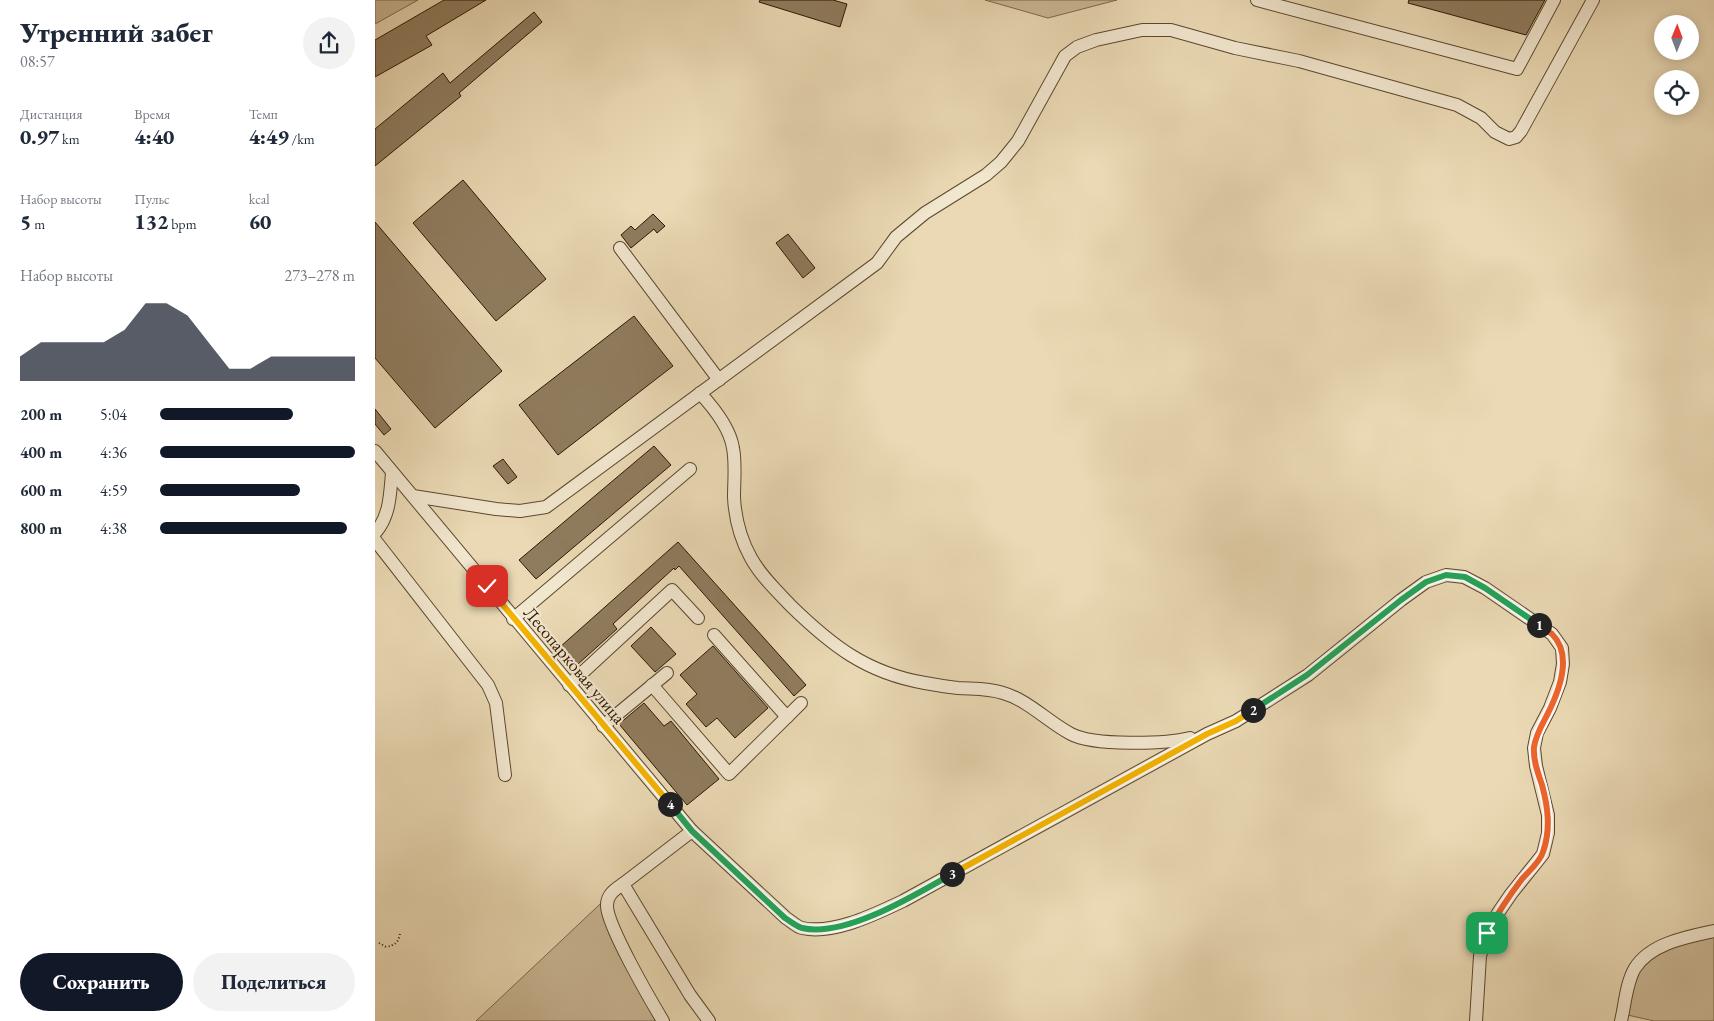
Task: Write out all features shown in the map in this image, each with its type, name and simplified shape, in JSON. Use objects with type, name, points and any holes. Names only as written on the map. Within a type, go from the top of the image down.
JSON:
[{"type":"street","points":[[1257,0],[1517,68],[1554,0]]},
{"type":"street","points":[[413,496],[521,512],[546,507],[877,263],[896,237],[925,213],[987,175],[1001,162],[1018,141],[1065,56],[1077,48],[1096,40],[1142,30],[1171,30],[1235,48],[1299,61],[1457,105],[1481,118],[1495,132],[1509,139],[1516,137],[1521,131],[1593,0]]},
{"type":"street","points":[[620,248],[719,380]]},
{"type":"street","points":[[700,393],[723,425],[733,447],[734,499],[737,523],[743,542],[752,560],[769,584],[818,632],[851,657],[890,674],[923,683],[957,688],[986,688],[1006,693],[1028,705],[1073,736],[1104,741],[1138,743],[1176,742],[1207,734],[1236,721],[1307,675],[1426,582],[1446,575],[1465,577],[1485,588],[1551,634],[1562,648],[1563,664],[1560,682],[1551,708],[1537,733],[1534,748],[1536,766],[1548,816],[1548,833],[1543,854],[1511,894],[1487,933],[1480,956],[1475,1021]]},
{"type":"street","name":"Лесопарковая улица","points":[[375,451],[513,619],[692,831],[785,918],[801,928],[819,929],[835,927],[876,914],[1207,734]]},
{"type":"street","points":[[513,619],[690,469]]},
{"type":"street","points":[[375,533],[383,524],[388,508],[392,473]]},
{"type":"street","points":[[375,540],[488,685],[496,703],[505,775]]},
{"type":"street","points":[[569,684],[672,590],[698,618]]},
{"type":"street","points":[[715,635],[787,717]]},
{"type":"street","points":[[603,726],[667,673]]},
{"type":"street","points":[[652,685],[729,774],[801,704]]},
{"type":"street","points":[[663,1021],[623,946],[608,913],[607,905],[609,896],[692,831]]},
{"type":"street","points":[[623,884],[690,995],[709,1021]]},
{"type":"street","points":[[1621,1021],[1634,969],[1646,955],[1667,943],[1714,931]]},
{"type":"path","points":[[379,943],[386,947],[395,945],[400,934]]},
{"type":"shaded area","points":[[375,0],[418,0],[375,24]]},
{"type":"shaded area","points":[[985,0],[1117,0],[1048,18]]},
{"type":"shaded area","points":[[615,890],[607,905],[663,1021],[476,1021]]},
{"type":"shaded area","points":[[1714,931],[1714,1021],[1654,1021],[1623,1014],[1646,955]]},
{"type":"building","points":[[444,0],[486,0],[426,36],[432,45],[375,77],[375,40]]},
{"type":"building","points":[[760,0],[833,0],[847,4],[840,27],[759,2]]},
{"type":"building","points":[[1409,0],[1545,0],[1526,35],[1408,3]]},
{"type":"building","points":[[534,12],[542,22],[459,93],[461,96],[375,166],[375,129],[443,73],[450,83]]},
{"type":"building","points":[[463,180],[546,279],[496,321],[413,223]]},
{"type":"building","points":[[653,214],[665,226],[657,233],[654,229],[631,248],[621,235],[631,226],[635,230]]},
{"type":"building","points":[[375,222],[502,371],[435,428],[375,358]]},
{"type":"building","points":[[788,234],[815,268],[803,278],[776,243]]},
{"type":"building","points":[[634,316],[673,366],[558,455],[519,405]]},
{"type":"building","points":[[375,409],[391,429],[384,435],[375,424]]},
{"type":"building","points":[[654,446],[671,465],[536,579],[519,560]]},
{"type":"building","points":[[503,459],[517,477],[508,484],[493,466]]},
{"type":"building","points":[[678,542],[806,685],[794,696],[679,566],[675,570],[674,568],[613,624],[617,629],[577,665],[560,647]]},
{"type":"building","points":[[651,627],[676,654],[655,672],[631,646]]},
{"type":"building","points":[[713,646],[768,708],[735,738],[717,718],[706,727],[686,704],[697,694],[680,675]]},
{"type":"building","points":[[644,703],[664,726],[671,721],[719,779],[687,805],[619,724]]},
{"type":"route","points":[[487,586],[692,831],[785,918],[801,928],[819,929],[856,921],[903,901],[1207,734],[1236,721],[1307,675],[1426,582],[1446,575],[1465,577],[1485,588],[1551,634],[1562,648],[1563,664],[1560,682],[1551,708],[1537,733],[1534,748],[1536,766],[1548,816],[1548,833],[1543,854],[1511,894],[1487,933]]}]
